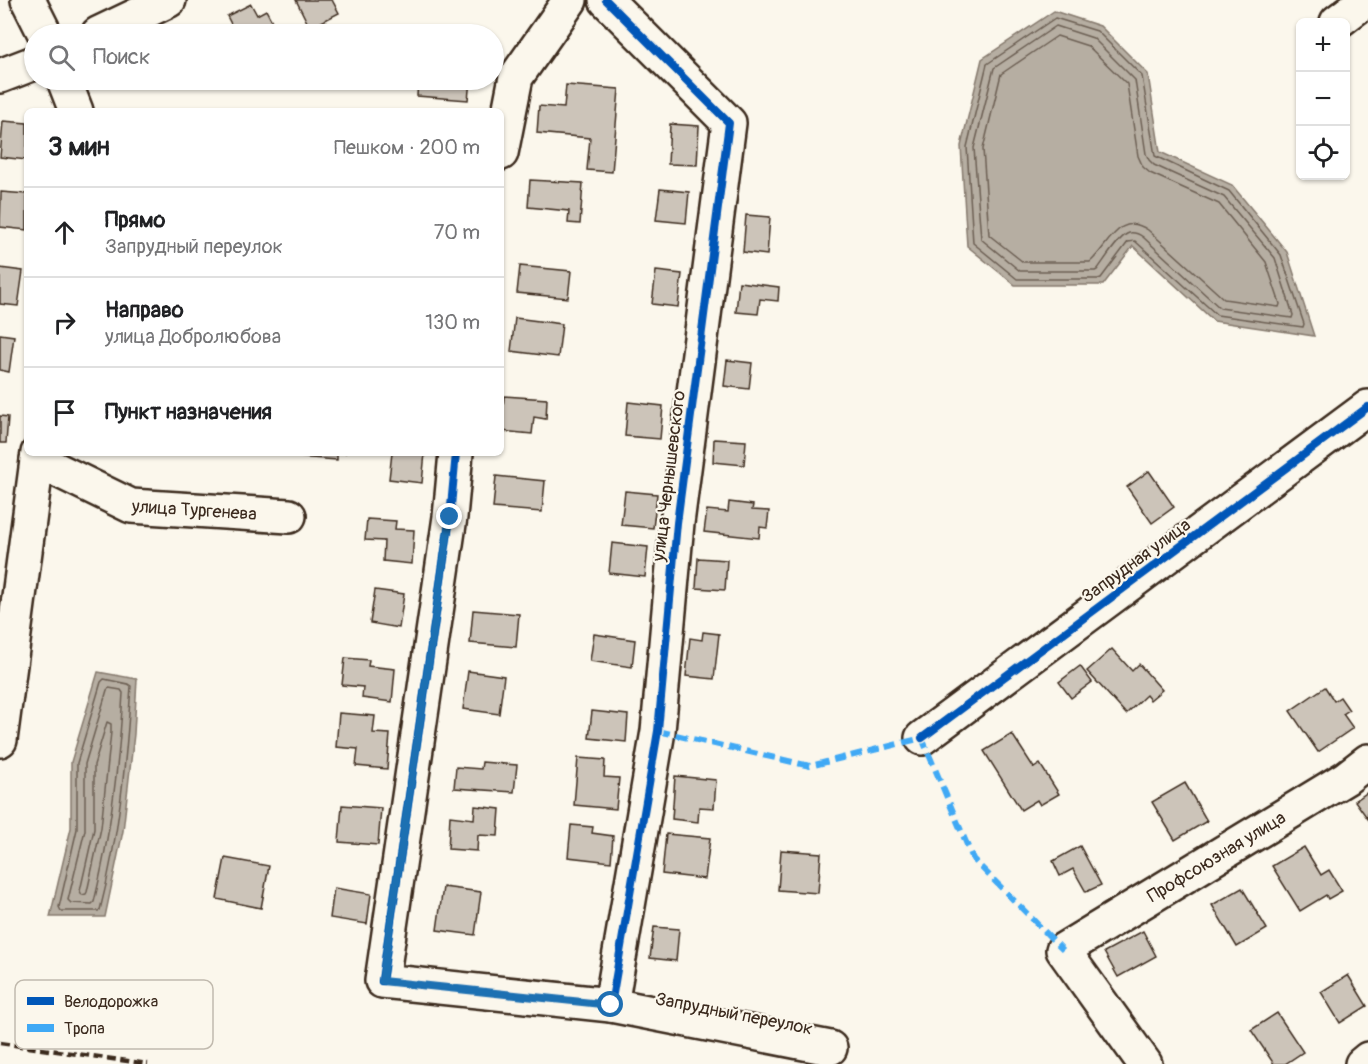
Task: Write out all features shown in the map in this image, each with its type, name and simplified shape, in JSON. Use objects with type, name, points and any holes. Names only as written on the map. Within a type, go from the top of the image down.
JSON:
[{"type":"street","points":[[28,0],[40,24]]},
{"type":"street","points":[[119,24],[169,0]]},
{"type":"street","points":[[504,138],[516,78],[570,0]]},
{"type":"street","name":"улица Чернышевского","points":[[606,0],[729,123],[677,523],[658,730],[611,1005]]},
{"type":"street","points":[[1342,18],[1366,0]]},
{"type":"street","points":[[0,76],[24,67]]},
{"type":"street","points":[[68,90],[75,108]]},
{"type":"street","name":"Запрудная улица","points":[[922,738],[1368,407]]},
{"type":"street","name":"улица Тургенева","points":[[0,740],[38,456],[131,506],[289,516]]},
{"type":"street","name":"Запрудный переулок","points":[[456,456],[450,517],[382,981],[611,1005],[830,1048]]},
{"type":"street","name":"Профсоюзная улица","points":[[1145,1064],[1063,950],[1346,778],[1368,761]]},
{"type":"street","points":[[1362,1064],[1368,1059]]},
{"type":"water","points":[[1054,11],[1100,26],[1148,74],[1160,152],[1232,185],[1287,252],[1314,336],[1214,321],[1133,246],[1103,285],[1015,285],[967,246],[961,146],[982,59]]},
{"type":"water","points":[[98,672],[137,679],[134,734],[123,831],[105,917],[50,917],[71,828],[71,762]]},
{"type":"building","points":[[296,0],[332,0],[339,13],[318,24],[308,24]]},
{"type":"building","points":[[251,4],[257,15],[266,10],[273,24],[231,24],[227,16]]},
{"type":"building","points":[[566,85],[619,89],[612,172],[587,170],[590,138],[537,133],[539,106],[564,108]]},
{"type":"building","points":[[417,90],[469,90],[468,100],[417,96]]},
{"type":"building","points":[[3,121],[24,123],[24,160],[0,157]]},
{"type":"building","points":[[670,124],[699,126],[697,165],[668,164]]},
{"type":"building","points":[[530,180],[583,183],[580,224],[568,223],[569,211],[528,207]]},
{"type":"building","points":[[660,189],[689,192],[686,223],[656,220]]},
{"type":"building","points":[[1,192],[24,194],[24,230],[0,227]]},
{"type":"building","points":[[746,215],[770,217],[767,255],[743,252]]},
{"type":"building","points":[[520,266],[571,271],[568,298],[517,293]]},
{"type":"building","points":[[0,268],[23,271],[18,306],[0,304]]},
{"type":"building","points":[[656,271],[682,274],[678,307],[652,304]]},
{"type":"building","points":[[739,282],[779,287],[778,301],[760,299],[758,314],[736,312]]},
{"type":"building","points":[[515,318],[562,324],[558,357],[511,351]]},
{"type":"building","points":[[0,334],[14,336],[9,372],[0,370]]},
{"type":"building","points":[[727,360],[752,363],[749,389],[724,386]]},
{"type":"building","points":[[504,396],[547,399],[546,419],[534,417],[532,434],[504,431]]},
{"type":"building","points":[[628,402],[663,406],[660,439],[625,436]]},
{"type":"building","points":[[0,416],[8,417],[6,443],[0,443]]},
{"type":"building","points":[[714,439],[746,441],[744,465],[713,462]]},
{"type":"building","points":[[337,456],[337,460],[298,457]]},
{"type":"building","points":[[392,456],[425,456],[422,483],[389,479]]},
{"type":"building","points":[[1149,471],[1174,507],[1152,523],[1127,487]]},
{"type":"building","points":[[496,476],[545,481],[542,512],[493,508]]},
{"type":"building","points":[[625,491],[657,494],[653,528],[621,525]]},
{"type":"building","points":[[729,502],[753,505],[752,510],[769,511],[767,528],[760,527],[759,538],[704,532],[707,510],[728,512]]},
{"type":"building","points":[[367,519],[396,521],[395,529],[414,530],[412,564],[383,561],[384,541],[365,540]]},
{"type":"building","points":[[612,543],[648,547],[645,577],[609,573]]},
{"type":"building","points":[[698,558],[727,560],[725,590],[696,588]]},
{"type":"building","points":[[375,590],[404,594],[399,628],[370,623]]},
{"type":"building","points":[[473,610],[519,614],[516,647],[470,643]]},
{"type":"building","points":[[703,632],[719,634],[714,679],[686,676],[690,638],[702,640]]},
{"type":"building","points":[[594,634],[635,640],[632,667],[590,661]]},
{"type":"building","points":[[1112,649],[1132,671],[1139,664],[1162,690],[1150,700],[1146,695],[1126,714],[1087,671]]},
{"type":"building","points":[[345,658],[369,660],[368,666],[395,669],[392,702],[362,698],[363,687],[342,685]]},
{"type":"building","points":[[1080,666],[1092,682],[1071,698],[1059,682]]},
{"type":"building","points":[[468,671],[504,676],[499,714],[463,709]]},
{"type":"building","points":[[1325,687],[1334,701],[1340,697],[1349,710],[1343,714],[1353,728],[1318,752],[1290,711]]},
{"type":"building","points":[[592,711],[628,715],[626,742],[589,738]]},
{"type":"building","points":[[339,713],[375,716],[373,733],[390,734],[387,769],[356,766],[358,749],[336,747]]},
{"type":"building","points":[[1012,734],[1034,768],[1040,764],[1059,794],[1040,805],[1037,800],[1021,810],[984,751]]},
{"type":"building","points":[[578,758],[605,760],[604,777],[619,778],[616,809],[574,805]]},
{"type":"building","points":[[482,762],[517,765],[514,792],[454,788],[456,767],[481,769]]},
{"type":"building","points":[[675,776],[716,780],[714,808],[699,807],[698,822],[672,819]]},
{"type":"building","points":[[1185,783],[1207,821],[1175,840],[1152,802]]},
{"type":"building","points":[[1368,792],[1368,819],[1355,801]]},
{"type":"building","points":[[342,805],[381,808],[378,845],[339,842]]},
{"type":"building","points":[[475,806],[500,809],[498,836],[478,835],[477,851],[448,849],[450,816],[474,819]]},
{"type":"building","points":[[571,825],[593,827],[592,833],[613,836],[611,862],[568,857]]},
{"type":"building","points":[[666,834],[710,838],[705,879],[662,874]]},
{"type":"building","points":[[1080,846],[1101,885],[1086,892],[1073,869],[1060,876],[1053,861]]},
{"type":"building","points":[[1304,847],[1321,875],[1329,870],[1342,891],[1328,899],[1326,895],[1300,911],[1272,866]]},
{"type":"building","points":[[781,850],[821,853],[818,893],[778,890]]},
{"type":"building","points":[[225,858],[269,866],[261,908],[217,899]]},
{"type":"building","points":[[443,887],[481,892],[475,935],[437,930]]},
{"type":"building","points":[[334,888],[371,894],[367,924],[330,918]]},
{"type":"building","points":[[1242,888],[1267,929],[1237,947],[1212,905]]},
{"type":"building","points":[[654,927],[679,929],[676,961],[650,958]]},
{"type":"building","points":[[1143,931],[1156,956],[1118,977],[1104,952]]},
{"type":"building","points":[[1348,975],[1367,1006],[1340,1023],[1321,992]]},
{"type":"building","points":[[1277,1013],[1303,1052],[1285,1064],[1274,1064],[1251,1030]]},
{"type":"railway","points":[[0,1043],[15,1045]]},
{"type":"railway","points":[[42,1049],[148,1064]]},
{"type":"marked path","points":[[658,731],[810,766],[922,738],[973,859],[1063,950]]},
{"type":"cycle path","points":[[606,0],[729,123],[677,523],[658,731],[611,1005]]},
{"type":"cycle path","points":[[922,738],[1368,407]]},
{"type":"cycle path","points":[[382,981],[450,517],[456,456]]},
{"type":"route","points":[[450,517],[382,981],[611,1005]]}]
